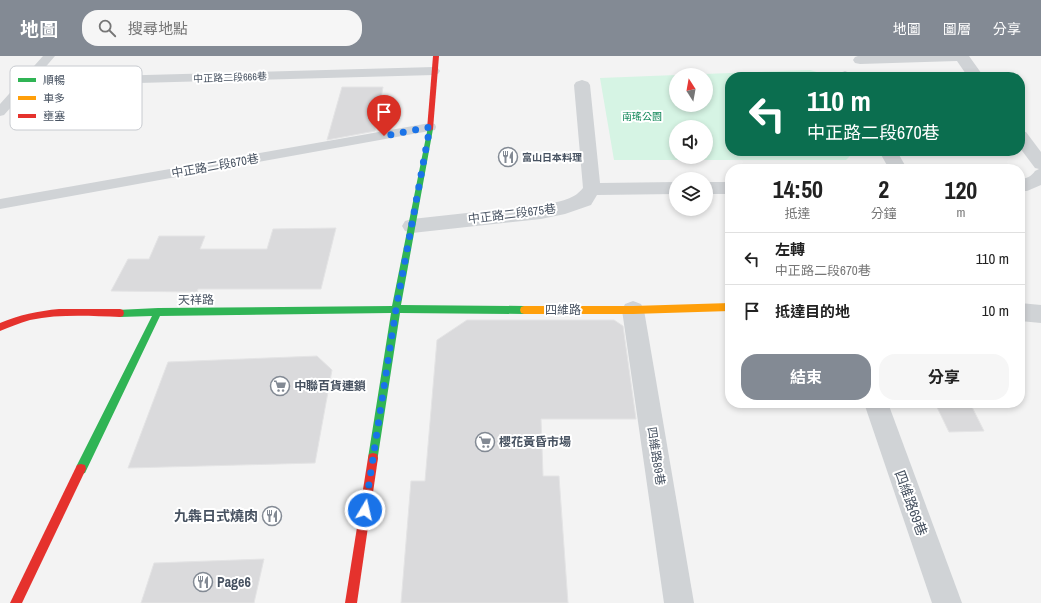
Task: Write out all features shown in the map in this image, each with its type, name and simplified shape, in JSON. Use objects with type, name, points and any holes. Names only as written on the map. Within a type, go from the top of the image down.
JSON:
[{"type":"street","points":[[351,603],[396,309],[430,127],[436,56]]},
{"type":"street","points":[[860,60],[961,56],[972,72]]},
{"type":"street","points":[[582,85],[592,189],[669,188]]},
{"type":"street","points":[[1025,143],[1041,164]]},
{"type":"street","points":[[1025,185],[1040,178],[1041,175]]},
{"type":"street","points":[[713,188],[725,188]]},
{"type":"street","name":"中正路二段675巷","points":[[412,226],[541,212],[565,207],[584,200],[592,189]]},
{"type":"street","name":"四維路","points":[[396,309],[633,310],[725,308]]},
{"type":"street","name":"天祥路","points":[[0,327],[14,319],[44,312],[396,309]]},
{"type":"street","name":"四維路89巷","points":[[633,310],[679,603]]},
{"type":"street","points":[[16,603],[158,312]]},
{"type":"street","points":[[1025,312],[1041,314]]},
{"type":"street","name":"四維路69巷","points":[[878,408],[947,603]]},
{"type":"lane","points":[[40,66],[49,56]]},
{"type":"lane","name":"中正路二段666巷","points":[[142,79],[434,71]]},
{"type":"lane","points":[[0,112],[10,100]]},
{"type":"lane","name":"中正路二段670巷","points":[[0,204],[430,127]]},
{"type":"green space","name":"南瑤公園","points":[[810,70],[817,72],[757,72]]},
{"type":"green space","name":"南瑤公園","points":[[725,73],[725,156],[850,156],[846,160],[713,160],[713,120],[669,120],[669,160],[614,160],[600,78],[669,75],[669,112],[713,112],[713,74]]},
{"type":"building","points":[[342,87],[383,87],[375,131],[327,140]]},
{"type":"building","points":[[336,228],[321,289],[198,289],[197,292],[111,291],[128,259],[149,259],[159,236],[205,236],[200,249],[267,249],[273,229]]},
{"type":"building","points":[[467,320],[614,320],[623,326],[636,419],[541,419],[543,476],[559,476],[568,603],[401,603],[411,481],[425,481],[437,340]]},
{"type":"building","points":[[317,356],[332,370],[315,463],[128,468],[168,362]]},
{"type":"building","points":[[937,408],[972,408],[984,431],[949,432]]},
{"type":"building","name":"Page6","points":[[264,559],[254,603],[141,603],[154,563]]},
{"type":"traffic: fast","points":[[373,458],[396,309],[430,129]]},
{"type":"traffic: fast","points":[[120,313],[396,309],[524,310]]},
{"type":"traffic: fast","points":[[81,469],[158,312]]},
{"type":"traffic: slow","points":[[524,310],[633,310],[725,307]]},
{"type":"traffic: jam","points":[[430,129],[436,56]]},
{"type":"traffic: jam","points":[[0,327],[15,321],[44,314],[74,312],[120,313]]},
{"type":"traffic: jam","points":[[351,603],[373,458]]},
{"type":"traffic: jam","points":[[16,603],[81,469]]},
{"type":"place","name":"富山日本料理","points":[[508,157]]},
{"type":"place","name":"中聯百貨連鎖","points":[[280,386]]},
{"type":"place","name":"櫻花黃昏市場","points":[[485,442]]},
{"type":"place","name":"九犇日式燒肉","points":[[272,516]]},
{"type":"place","name":"Page6","points":[[203,582]]},
{"type":"route","points":[[365,510],[396,309],[430,127],[384,136]]}]
